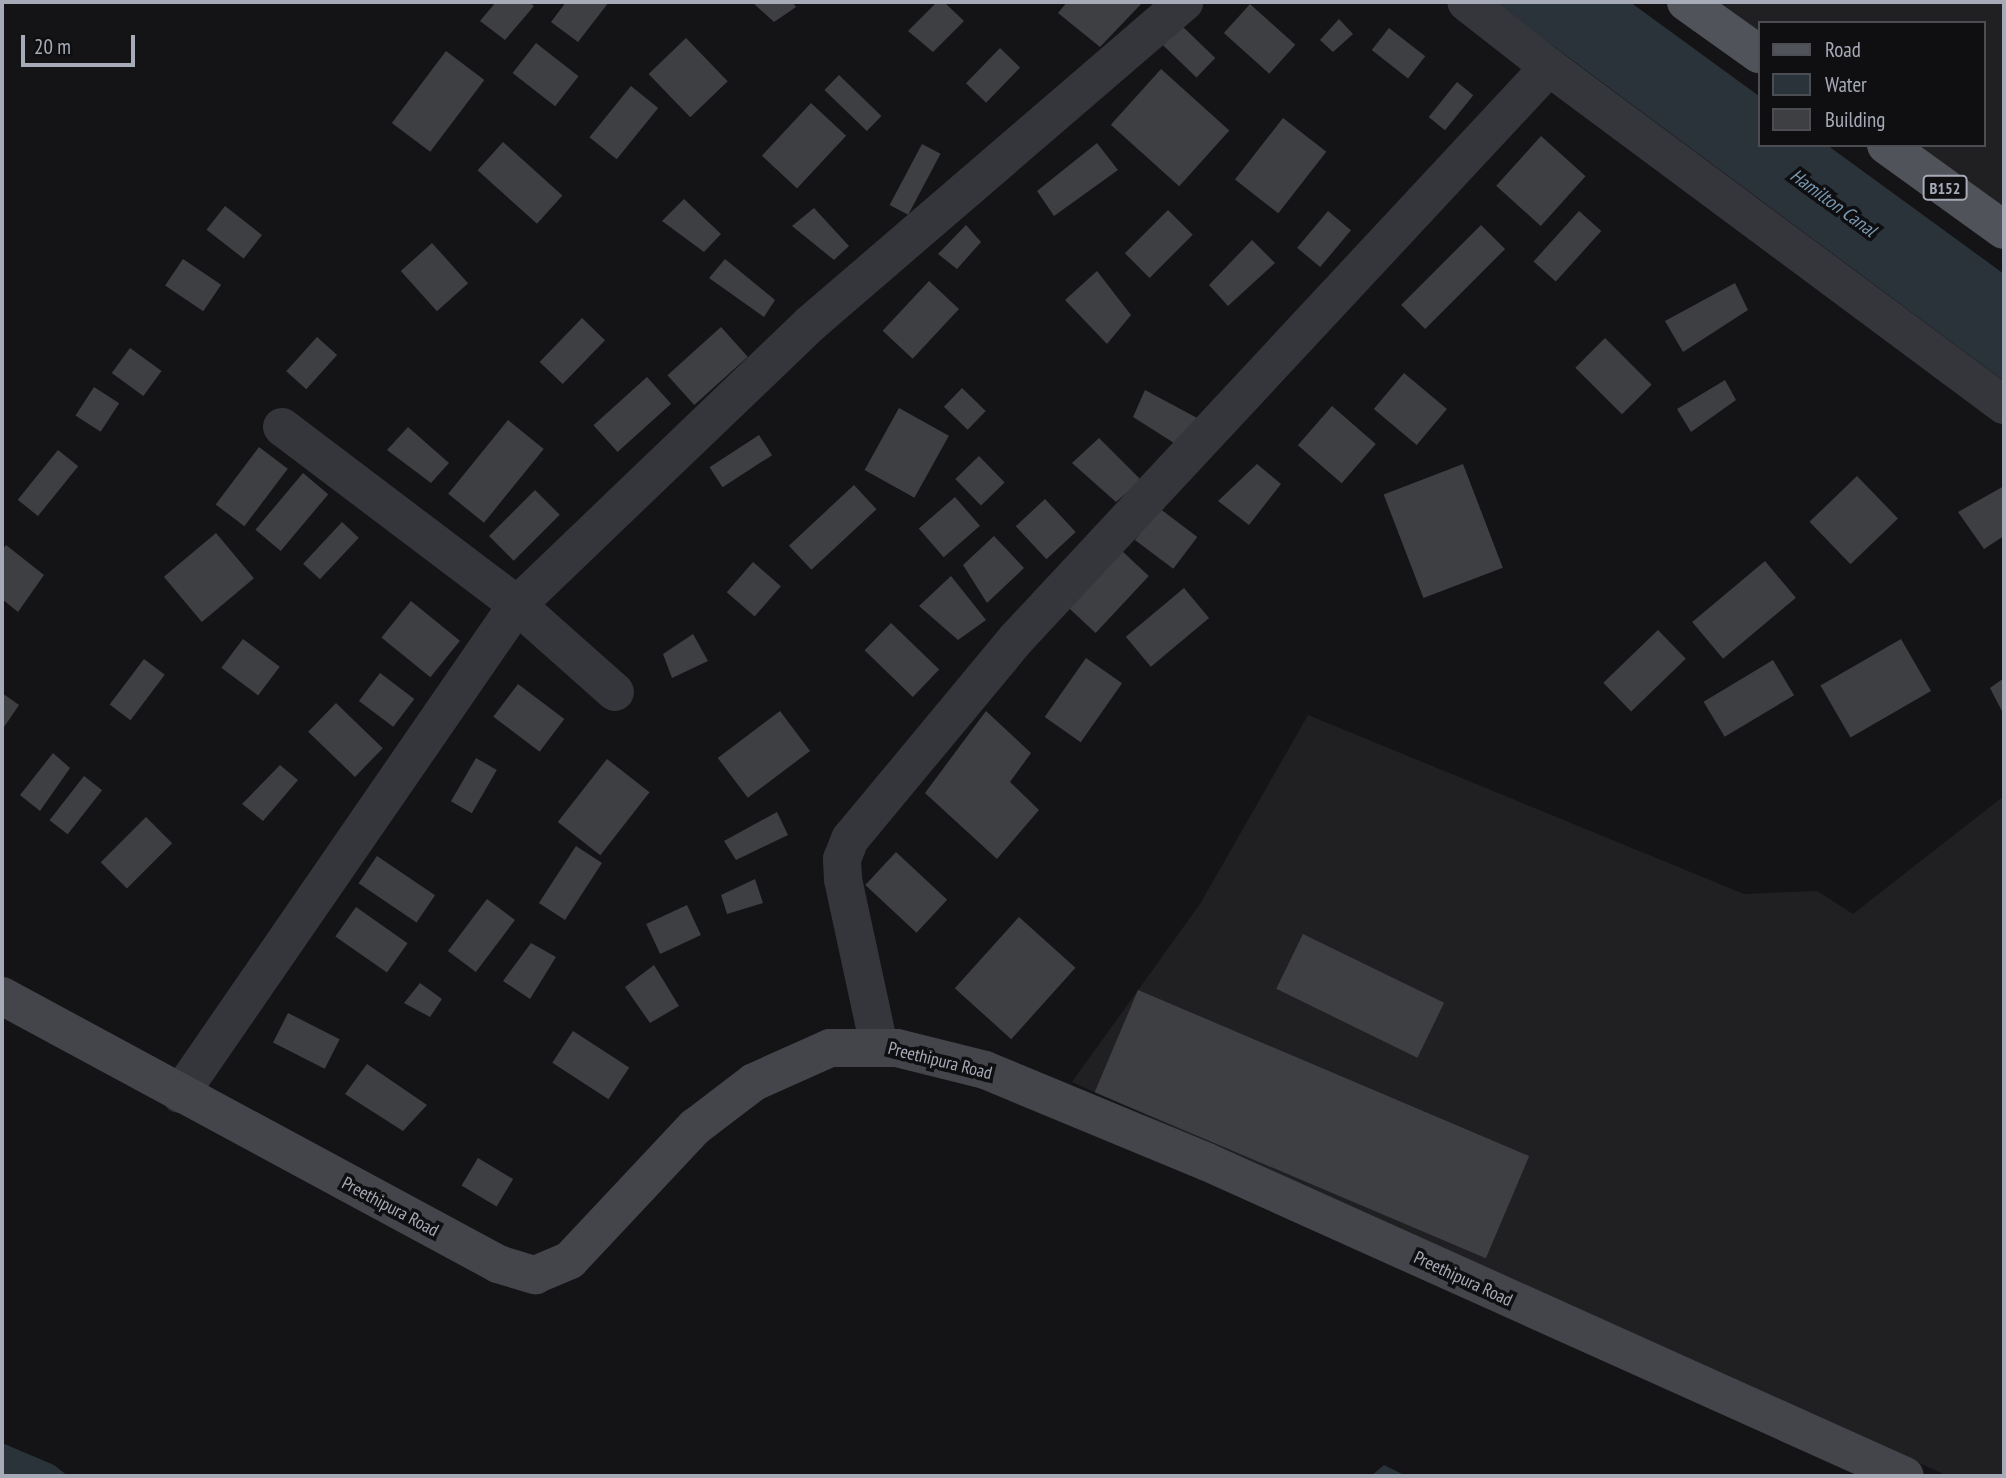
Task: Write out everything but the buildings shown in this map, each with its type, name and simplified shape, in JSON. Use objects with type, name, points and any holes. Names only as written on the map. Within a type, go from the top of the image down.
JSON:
[{"type":"main road","points":[[1686,2],[1758,53]]},
{"type":"main road","name":"B152","points":[[1889,147],[2004,230]]},
{"type":"street","points":[[180,1094],[517,605],[810,324],[1184,2]]},
{"type":"street","points":[[1466,2],[1549,67],[2004,405]]},
{"type":"street","points":[[879,1046],[843,879],[842,859],[850,839],[1016,639],[1549,67]]},
{"type":"street","points":[[282,428],[517,605],[615,692]]},
{"type":"street","name":"Preethipura Road","points":[[2,996],[498,1264],[535,1275],[570,1260],[695,1127],[754,1082],[830,1048],[879,1046],[985,1070],[1072,1105],[1905,1476]]},
{"type":"shaded area","points":[[1699,2],[2004,2],[2004,221],[1901,147],[1985,147],[1985,21],[1758,21],[1758,44]]},
{"type":"shaded area","points":[[1308,715],[1744,894],[1817,891],[1853,914],[2004,796],[2004,1476],[1948,1476],[1072,1082],[1200,904]]},
{"type":"water","name":"Hamilton Canal","points":[[1494,2],[1630,2],[1758,95],[1758,147],[1830,147],[2004,274],[2004,381]]},
{"type":"water","points":[[2,1443],[54,1465],[68,1476],[2,1476]]},
{"type":"water","points":[[1384,1465],[1406,1476],[1371,1476]]}]
